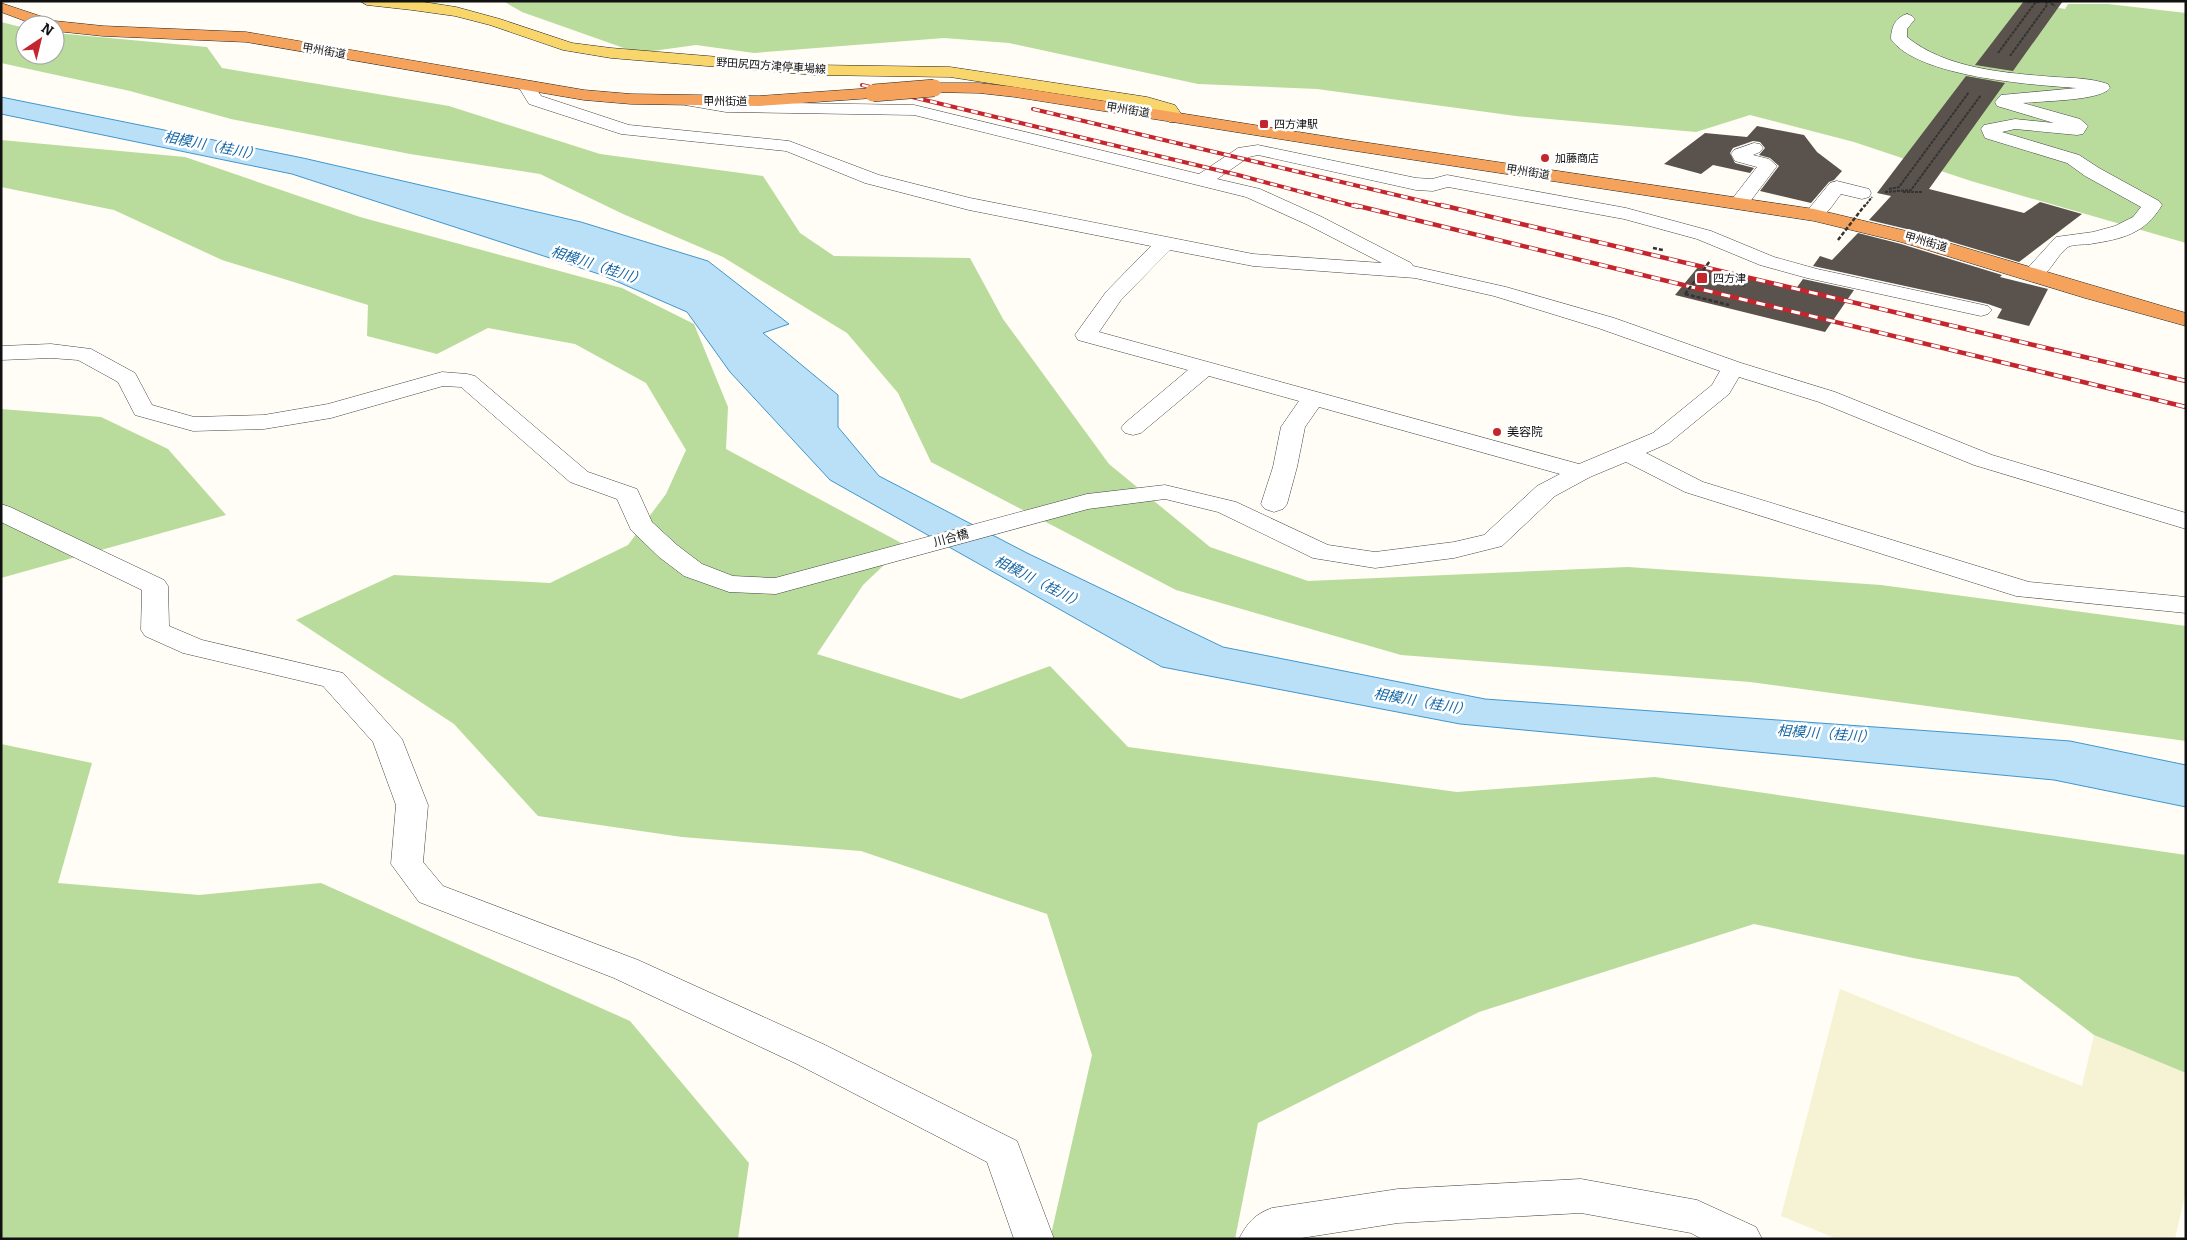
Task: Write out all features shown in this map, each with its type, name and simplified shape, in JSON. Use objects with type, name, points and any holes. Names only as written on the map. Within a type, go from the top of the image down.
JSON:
[{"type":"highway","points":[[1,7],[23,15]]},
{"type":"highway","name":"甲州街道","points":[[65,27],[89,30],[246,37],[584,95],[691,102],[759,101],[959,87],[996,90],[1814,215],[1884,230],[2186,320]]},
{"type":"main road","name":"野田尻四方津停車場線","points":[[367,1],[412,5],[456,12],[495,22],[569,47],[621,54],[787,69],[950,72],[1147,102],[1169,109],[1175,118]]},
{"type":"street","points":[[1906,19],[1899,28],[1899,39],[1906,47],[1930,57],[1959,67],[2007,76],[2102,88],[2096,91],[2045,94],[2007,99],[2003,102],[2074,123],[2079,126],[2077,130],[2016,124],[1990,129],[1991,134],[2010,142],[2073,159],[2092,172],[2152,205],[2142,220],[2116,231],[2086,240],[2063,241],[2032,275]]},
{"type":"street","points":[[526,86],[535,100],[627,130],[789,146],[872,179],[969,204],[1253,260],[1414,272],[1499,291],[1606,324],[1733,368],[1827,396],[1983,460],[2186,521]]},
{"type":"street","points":[[691,102],[726,108],[914,110],[1203,180],[1262,197],[1315,221],[1414,272]]},
{"type":"street","points":[[1349,145],[1351,150],[1358,155],[1376,162],[1441,175],[1446,177],[1447,181]]},
{"type":"street","points":[[1738,203],[1768,166],[1763,162],[1741,157],[1740,154],[1754,148]]},
{"type":"street","points":[[1203,180],[1244,152],[1258,150],[1416,184],[1433,185],[1447,181],[1626,214],[1704,235],[1767,261],[1814,274],[1981,310]]},
{"type":"street","points":[[1814,215],[1837,187],[1867,195]]},
{"type":"street","points":[[1166,242],[1113,296],[1086,335],[1581,472]]},
{"type":"street","name":"川合橋","points":[[2,350],[83,354],[127,378],[143,410],[193,424],[264,422],[330,410],[442,379],[467,381],[579,477],[628,494],[640,525],[668,551],[693,570],[729,584],[776,586],[1087,502],[1165,492],[1226,506],[1322,552],[1375,560],[1454,550],[1493,541],[1546,491],[1581,472],[1661,438],[1721,388],[1733,368]]},
{"type":"street","points":[[1133,428],[1205,368]]},
{"type":"street","points":[[1274,504],[1285,467],[1293,427],[1313,398]]},
{"type":"street","points":[[1625,452],[1694,487],[2026,590],[2186,605]]},
{"type":"street","points":[[1,512],[155,586],[155,630],[193,648],[333,679],[387,739],[412,805],[407,864],[431,894],[626,969],[810,1054],[1003,1152],[1034,1239]]},
{"type":"street","points":[[1259,1239],[1272,1224],[1398,1206],[1581,1196],[1697,1217],[1742,1239]]},
{"type":"path","points":[[2028,2],[2032,1]]},
{"type":"path","points":[[1994,59],[2035,3],[2040,1]]},
{"type":"path","points":[[2047,1],[2055,6]]},
{"type":"path","points":[[1899,187],[1970,91]]},
{"type":"path","points":[[1911,190],[1884,192],[1923,192]]},
{"type":"path","points":[[1838,240],[1867,195]]},
{"type":"path","points":[[1710,261],[1685,294],[1729,305]]},
{"type":"path","points":[[1700,274],[1746,286]]},
{"type":"shaded area","points":[[1840,989],[2082,1086],[2094,1035],[2186,1073],[2186,1191],[2175,1239],[1837,1239],[1781,1216]]},
{"type":"green space","points":[[503,1],[2019,1],[2065,9],[2068,4],[2108,4],[2186,13],[2186,243],[1971,181],[1854,142],[1750,115],[1696,132],[1516,116],[1317,89],[1198,84],[1009,43],[944,38],[754,53],[696,45],[638,53],[522,12]]},
{"type":"green space","points":[[1,22],[15,26],[15,65],[65,65],[65,34],[207,47],[222,68],[449,106],[600,154],[763,176],[800,233],[834,256],[970,258],[1003,319],[1109,464],[1210,547],[1308,581],[1628,567],[1881,585],[2186,626],[2186,741],[1750,682],[1401,655],[1176,590],[931,462],[898,393],[847,333],[723,257],[623,214],[540,174],[410,154],[231,119],[130,91],[1,63]]},
{"type":"green space","points":[[1,140],[185,157],[360,217],[622,288],[694,324],[728,407],[726,449],[905,545],[863,585],[817,654],[961,699],[1050,666],[1128,747],[1457,792],[1655,777],[2186,855],[2186,1073],[2094,1035],[2018,977],[1913,958],[1754,924],[1479,1012],[1258,1123],[1235,1239],[1050,1239],[1092,1055],[1047,914],[861,851],[682,837],[538,816],[454,724],[296,620],[394,575],[550,583],[628,545],[666,494],[686,450],[646,383],[575,344],[488,328],[437,354],[367,336],[368,305],[222,260],[114,210],[1,187]]},
{"type":"green space","points":[[1,409],[101,417],[168,449],[226,515],[1,578]]},
{"type":"green space","points":[[1,744],[92,763],[58,883],[199,895],[321,883],[630,1021],[749,1163],[738,1239],[1,1239]]},
{"type":"water","name":"相模川（桂川）","points":[[1,97],[303,158],[581,222],[708,261],[789,324],[763,333],[838,395],[838,427],[879,476],[1027,553],[1223,647],[1485,699],[2070,741],[2186,765],[2186,807],[2054,780],[1460,724],[1162,667],[830,480],[730,372],[687,312],[602,275],[292,174],[1,114]]},
{"type":"building","points":[[2024,1],[2063,1],[2013,71],[1975,65]]},
{"type":"building","points":[[1966,76],[2005,83],[1929,189],[2024,213],[2040,202],[2082,214],[2019,262],[1915,231],[1869,220],[1891,196],[1877,193]]},
{"type":"building","points":[[1757,126],[1804,135],[1817,152],[1842,171],[1834,180],[1829,182],[1811,203],[1760,191],[1779,166],[1770,158],[1759,155],[1765,148],[1760,142],[1753,141],[1733,148],[1730,153],[1735,163],[1754,168],[1750,173],[1713,165],[1701,174],[1664,164],[1705,133],[1747,137]]},
{"type":"building","points":[[1858,233],[2002,275],[2000,277],[2048,289],[2029,326],[1997,318],[2002,309],[1988,304],[1813,266],[1820,256],[1832,260]]},
{"type":"building","points":[[1698,267],[1795,290],[1803,279],[1854,290],[1825,332],[1675,295]]},
{"type":"railway","points":[[862,85],[1238,175],[1358,207]]},
{"type":"railway","points":[[1033,109],[1447,207]]},
{"type":"railway","points":[[1354,205],[2186,407]]},
{"type":"railway","points":[[1441,205],[2186,381]]},
{"type":"place","name":"四方津駅","points":[[1264,124]]},
{"type":"place","name":"加藤商店","points":[[1545,158]]},
{"type":"place","name":"四方津","points":[[1702,278]]},
{"type":"place","name":"美容院","points":[[1497,432]]}]
